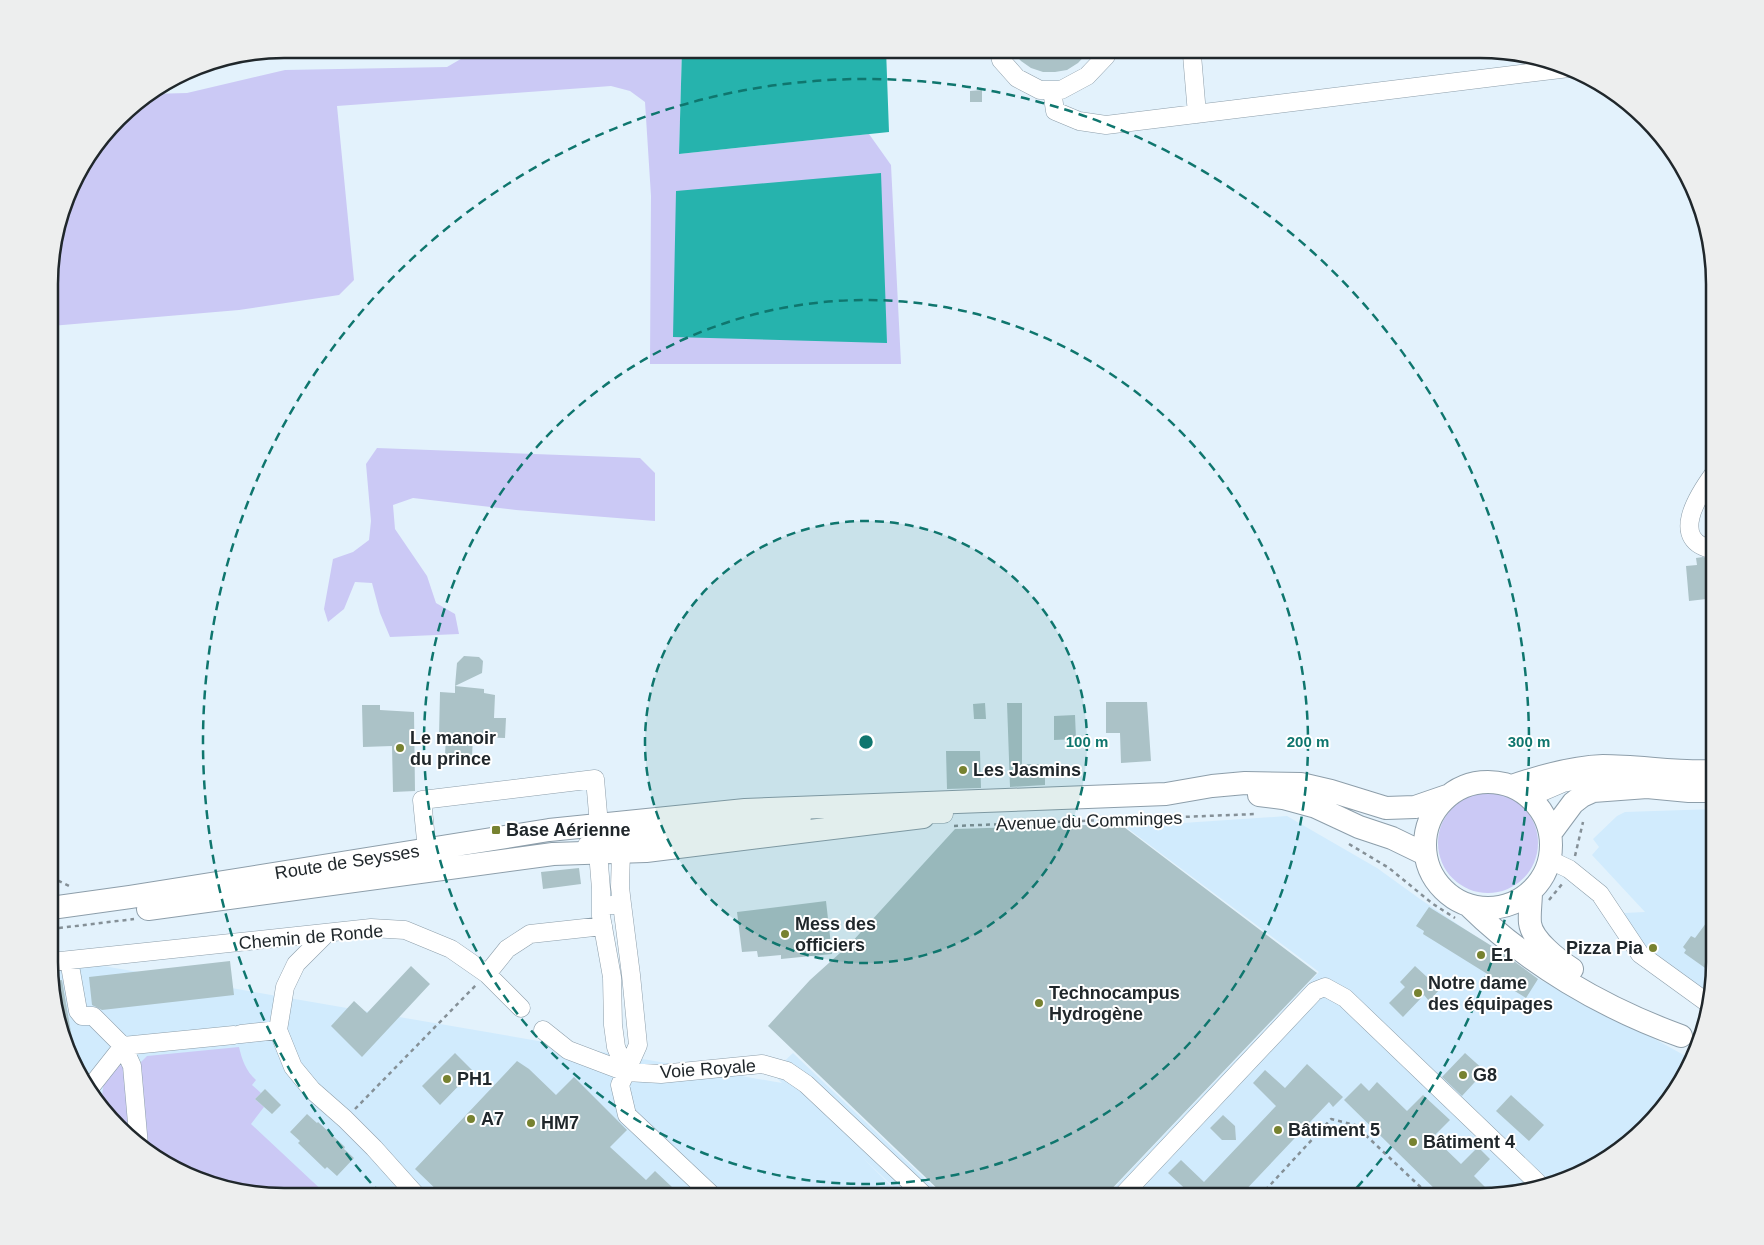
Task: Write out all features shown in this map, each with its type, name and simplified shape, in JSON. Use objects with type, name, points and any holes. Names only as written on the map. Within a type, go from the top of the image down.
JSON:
[{"type":"main road","points":[[1520,790],[1564,771],[1603,766],[1706,771]]},
{"type":"main road","name":"Avenue du Comminges","points":[[645,836],[745,810],[1166,794],[1245,782],[1301,784],[1386,808],[1415,807],[1447,796]]},
{"type":"main road","points":[[1492,782],[1520,790],[1544,815],[1552,847],[1559,864],[1540,882],[1540,896],[1530,924],[1533,932],[1543,945],[1563,963],[1602,989],[1656,1018],[1689,1041],[1596,998],[1554,973],[1482,919],[1463,913],[1431,874],[1425,854],[1428,822],[1439,804],[1458,788],[1471,783],[1492,782]]},
{"type":"main road","points":[[1550,834],[1572,803],[1592,792],[1647,787],[1706,791]]},
{"type":"main road","name":"Avenue du Comminges","points":[[645,836],[1160,806],[1247,794],[1283,798],[1316,807],[1359,827],[1392,838],[1425,854]]},
{"type":"main road","name":"Route de Seysses","points":[[58,907],[549,830],[605,842],[645,836]]},
{"type":"main road","name":"Route de Seysses","points":[[58,921],[553,854],[605,842],[645,836]]},
{"type":"main road","points":[[1463,913],[1495,908],[1540,896]]},
{"type":"street","points":[[1000,58],[1017,78],[1040,90],[1062,90],[1087,76],[1104,58]]},
{"type":"street","points":[[1192,58],[1197,114]]},
{"type":"street","points":[[1052,90],[1055,111],[1079,121],[1106,125],[1555,70]]},
{"type":"street","points":[[1706,486],[1691,513],[1689,524],[1691,534],[1697,544],[1706,548]]},
{"type":"street","points":[[1520,790],[1542,792],[1563,783],[1582,778],[1612,779],[1647,787]]},
{"type":"street","points":[[427,850],[422,800],[595,779],[605,842],[620,887],[638,1045],[620,1085],[627,1116],[704,1188]]},
{"type":"street","points":[[605,842],[603,926],[612,977],[613,1025],[616,1047],[626,1072]]},
{"type":"street","points":[[1559,864],[1600,894],[1640,954],[1703,1000]]},
{"type":"street","points":[[602,906],[622,904]]},
{"type":"street","points":[[487,974],[507,949],[530,934],[603,926]]},
{"type":"street","name":"Chemin de Ronde","points":[[58,961],[371,928],[405,930],[451,949],[487,974],[520,1008]]},
{"type":"street","points":[[326,934],[296,964],[285,987],[278,1030],[293,1067],[312,1090],[345,1119],[410,1188]]},
{"type":"street","points":[[69,960],[78,1011],[82,1016],[93,1016],[124,1046],[132,1066],[138,1134]]},
{"type":"street","points":[[1130,1188],[1315,991],[1325,987],[1345,998],[1536,1181]]},
{"type":"street","points":[[94,1083],[124,1046],[278,1030]]},
{"type":"street","name":"Voie Royale","points":[[543,1030],[568,1050],[626,1072],[661,1074],[762,1064],[787,1071],[806,1084],[916,1188]]},
{"type":"path","name":"Avenue du Comminges","points":[[945,820],[1264,814]]},
{"type":"path","points":[[1540,896],[1564,882],[1559,864],[1575,857],[1580,829],[1585,816]]},
{"type":"path","points":[[1347,843],[1389,868],[1433,904],[1463,913]]},
{"type":"path","points":[[58,881],[72,888]]},
{"type":"path","points":[[345,1119],[487,974]]},
{"type":"path","points":[[1267,1188],[1331,1119],[1355,1125],[1422,1188]]},
{"type":"shaded area","points":[[462,58],[682,58],[679,154],[869,134],[891,165],[901,364],[650,364],[651,196],[645,102],[630,91],[611,86],[337,106],[354,280],[339,295],[239,310],[58,325],[59,254],[65,225],[75,197],[88,170],[114,134],[134,114],[161,94],[187,93],[285,70],[447,67]]},
{"type":"shaded area","points":[[682,58],[886,58],[889,132],[679,154]]},
{"type":"shaded area","points":[[881,173],[887,343],[673,337],[676,191]]},
{"type":"shaded area","points":[[377,448],[640,458],[655,473],[655,521],[516,510],[413,498],[393,505],[395,529],[427,576],[436,603],[455,614],[459,634],[390,637],[380,613],[372,583],[355,582],[344,609],[328,622],[324,609],[333,559],[353,552],[369,540],[371,521],[366,464]]},
{"type":"shaded area","points":[[1488,793],[1498,794],[1516,801],[1530,815],[1537,833],[1537,853],[1530,871],[1516,885],[1498,892],[1488,893],[1478,892],[1460,885],[1446,871],[1439,853],[1438,843],[1439,833],[1446,815],[1460,801],[1478,794]]},
{"type":"shaded area","points":[[1706,809],[1705,992],[1643,946],[1624,913],[1645,912],[1592,855],[1599,847],[1593,839],[1617,816],[1625,812]]},
{"type":"shaded area","points":[[1287,816],[1377,868],[1542,981],[1602,1010],[1685,1056],[1660,1099],[1630,1131],[1594,1157],[1553,1176],[1539,1180],[1510,1186],[1480,1188],[1114,1188],[1319,972],[1123,825],[1153,825]]},
{"type":"shaded area","points":[[58,958],[782,1083],[772,1073],[793,1053],[935,1188],[895,1188],[862,1157],[893,1188],[284,1188],[254,1186],[225,1180],[184,1164],[146,1141],[104,1099],[81,1061],[69,1034],[59,991]]},
{"type":"shaded area","points":[[239,1047],[245,1065],[256,1080],[252,1085],[261,1093],[255,1099],[264,1107],[251,1124],[319,1188],[254,1186],[225,1180],[184,1164],[146,1141],[141,1137],[138,1065],[147,1056]]},
{"type":"shaded area","points":[[119,1065],[124,1066],[132,1129],[102,1096],[104,1080]]},
{"type":"building","points":[[1018,58],[1083,58],[1067,70],[1055,72],[1043,72],[1031,68]]},
{"type":"building","points":[[982,90],[982,102],[970,102],[970,91]]},
{"type":"building","points":[[1696,558],[1706,558],[1706,599],[1689,601],[1686,566],[1697,565]]},
{"type":"building","points":[[464,656],[479,657],[483,661],[482,673],[455,686],[457,663]]},
{"type":"building","points":[[455,686],[484,689],[484,693],[495,695],[494,718],[506,718],[505,738],[473,737],[472,756],[445,755],[446,736],[439,736],[440,692],[455,693]]},
{"type":"building","points":[[1106,702],[1147,702],[1151,761],[1121,763],[1120,733],[1106,733]]},
{"type":"building","points":[[985,703],[986,719],[974,719],[973,704]]},
{"type":"building","points":[[1007,703],[1022,703],[1022,764],[1045,764],[1045,785],[1010,787]]},
{"type":"building","points":[[362,705],[380,705],[380,710],[414,712],[415,791],[393,792],[392,746],[363,747]]},
{"type":"building","points":[[1075,715],[1076,739],[1054,740],[1054,716]]},
{"type":"building","name":"Les Jasmins","points":[[946,751],[980,751],[981,788],[947,789]]},
{"type":"building","name":"Technocampus Hydrogène","points":[[1120,824],[1317,973],[1113,1188],[937,1188],[768,1026],[810,980],[850,944],[955,829]]},
{"type":"building","points":[[579,868],[581,884],[543,889],[541,872]]},
{"type":"building","name":"Mess des officiers","points":[[826,901],[832,954],[781,959],[781,955],[758,957],[757,951],[742,952],[737,912]]},
{"type":"building","name":"E1","points":[[1429,907],[1503,953],[1538,979],[1526,998],[1423,934],[1424,931],[1416,926]]},
{"type":"building","points":[[1706,923],[1706,969],[1684,953],[1686,950],[1683,947],[1691,936],[1695,938]]},
{"type":"building","points":[[230,961],[234,995],[102,1010],[92,1005],[89,977]]},
{"type":"building","points":[[411,966],[430,984],[362,1057],[331,1026],[354,1001],[367,1013]]},
{"type":"building","name":"Notre dame des équipages","points":[[1415,966],[1440,989],[1429,1001],[1424,995],[1403,1017],[1389,1003],[1405,987],[1400,982]]},
{"type":"building","points":[[58,980],[62,980],[71,1038],[65,1020]]},
{"type":"building","name":"PH1","points":[[455,1053],[473,1071],[440,1105],[422,1086]]},
{"type":"building","name":"G8","points":[[1465,1053],[1485,1071],[1462,1096],[1442,1077]]},
{"type":"building","name":"HM7","points":[[517,1061],[529,1069],[556,1095],[574,1077],[627,1130],[610,1147],[646,1180],[655,1171],[673,1188],[435,1188],[415,1169]]},
{"type":"building","name":"Bâtiment 5","points":[[1307,1064],[1343,1097],[1333,1107],[1329,1102],[1248,1188],[1184,1188],[1168,1173],[1181,1160],[1204,1182],[1276,1106],[1253,1083],[1265,1070],[1285,1088]]},
{"type":"building","name":"Bâtiment 4","points":[[1377,1082],[1407,1111],[1423,1095],[1450,1120],[1433,1137],[1461,1164],[1478,1147],[1490,1159],[1474,1176],[1486,1188],[1434,1188],[1344,1100],[1361,1083],[1369,1091]]},
{"type":"building","points":[[265,1089],[281,1105],[272,1114],[255,1099]]},
{"type":"building","points":[[1511,1095],[1544,1125],[1529,1141],[1496,1111]]},
{"type":"building","points":[[307,1114],[345,1147],[344,1149],[354,1158],[337,1176],[327,1167],[325,1169],[298,1143],[300,1141],[290,1132]]},
{"type":"building","points":[[1223,1115],[1235,1126],[1236,1140],[1222,1140],[1210,1128]]},
{"type":"place","name":"Le manoir du prince","points":[[400,748]]},
{"type":"place","name":"Les Jasmins","points":[[963,770]]},
{"type":"place","name":"Base Aérienne","points":[[496,830]]},
{"type":"place","name":"Mess des officiers","points":[[785,934]]},
{"type":"place","name":"Pizza Pia","points":[[1653,948]]},
{"type":"place","name":"E1","points":[[1481,955]]},
{"type":"place","name":"Notre dame des équipages","points":[[1418,993]]},
{"type":"place","name":"Technocampus Hydrogène","points":[[1039,1003]]},
{"type":"place","name":"G8","points":[[1463,1075]]},
{"type":"place","name":"PH1","points":[[447,1079]]},
{"type":"place","name":"A7","points":[[471,1119]]},
{"type":"place","name":"HM7","points":[[531,1123]]},
{"type":"place","name":"Bâtiment 5","points":[[1278,1130]]},
{"type":"place","name":"Bâtiment 4","points":[[1413,1142]]}]
